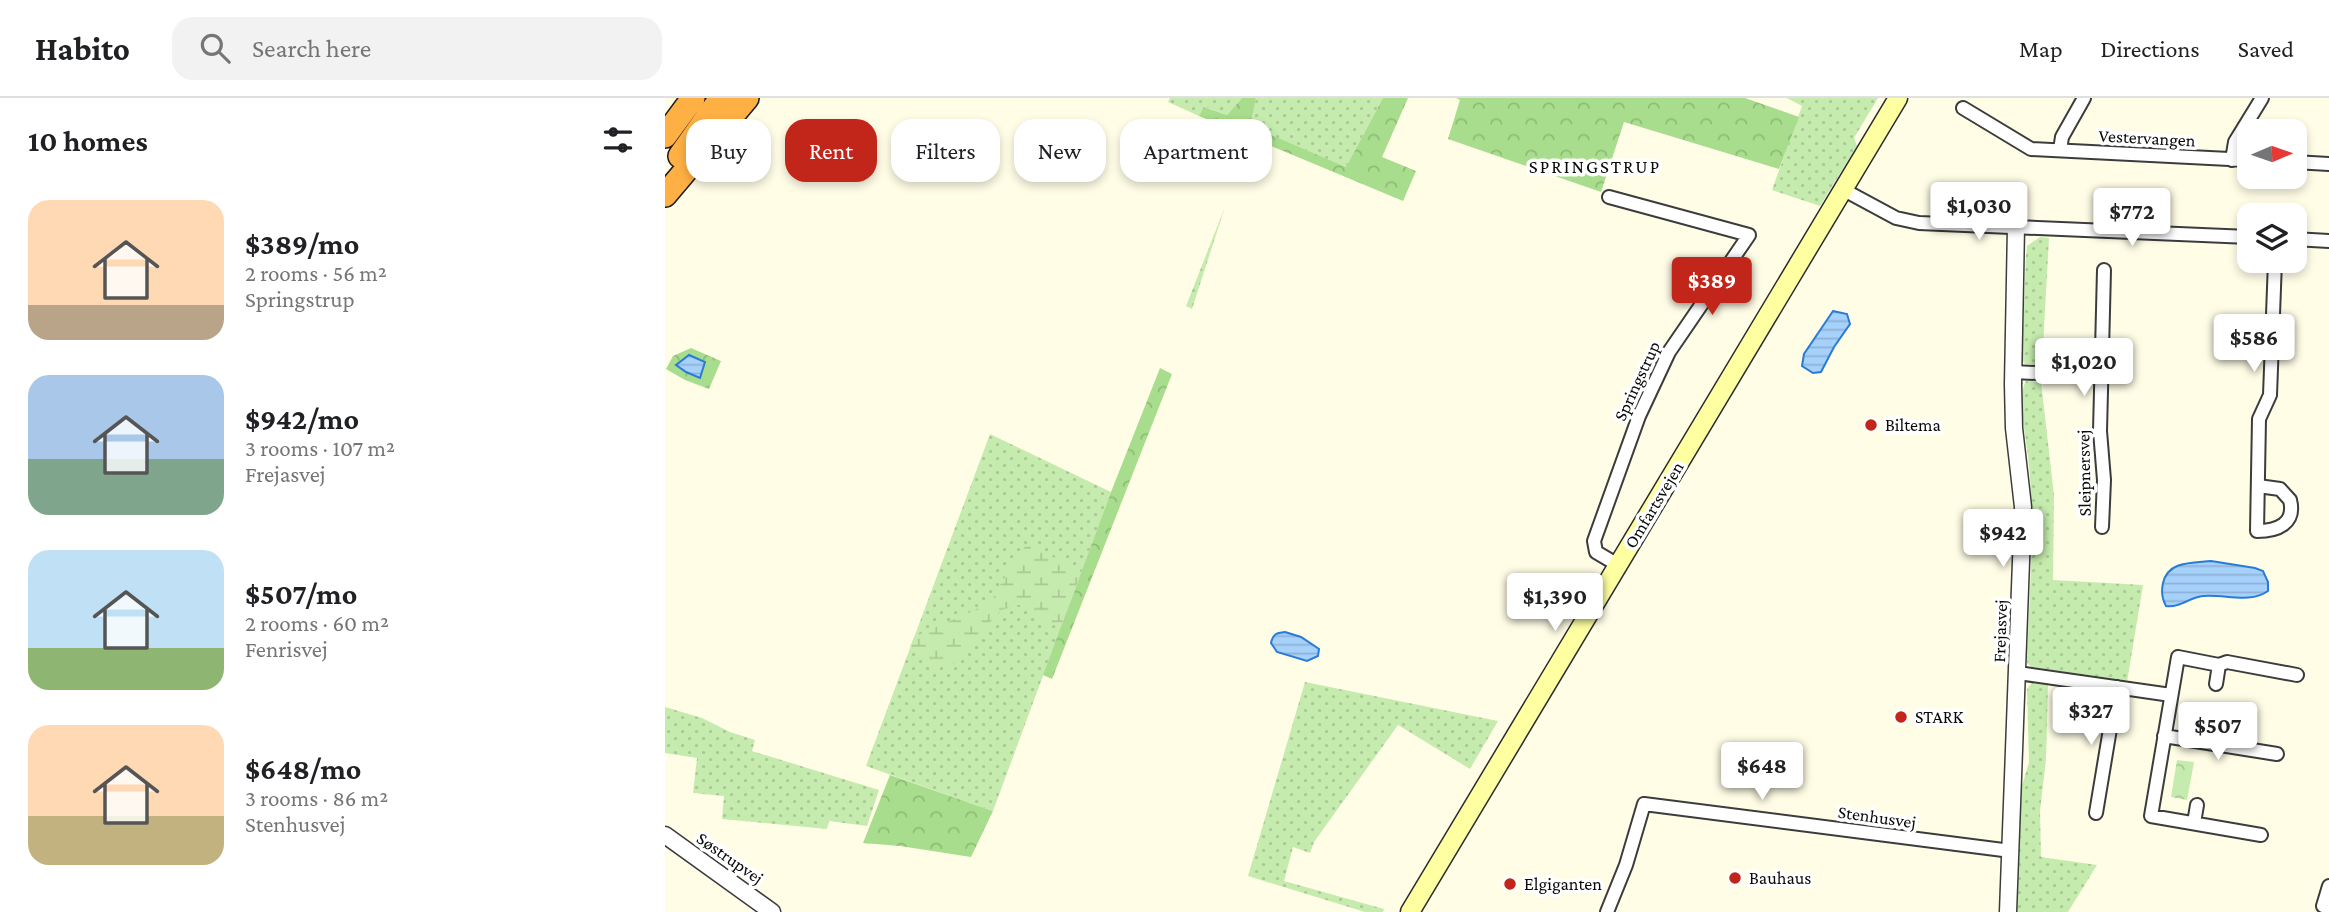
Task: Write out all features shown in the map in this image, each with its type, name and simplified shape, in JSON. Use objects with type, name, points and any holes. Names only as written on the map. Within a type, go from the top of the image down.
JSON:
[{"type":"highway","points":[[665,117],[678,98]]},
{"type":"highway","points":[[665,136],[693,98]]},
{"type":"highway","points":[[665,175],[721,98]]},
{"type":"highway","points":[[665,195],[747,98]]},
{"type":"main road","name":"Omfartsvejen","points":[[1410,912],[1898,98]]},
{"type":"street","name":"Vestervangen","points":[[2060,150],[2062,137],[2084,98]]},
{"type":"street","points":[[2232,160],[2235,142],[2262,98]]},
{"type":"street","name":"Vestervangen","points":[[1963,108],[2031,149],[2237,160]]},
{"type":"street","points":[[2307,163],[2329,164]]},
{"type":"street","points":[[1844,190],[1885,213],[1909,221],[2237,236]]},
{"type":"street","name":"Springstrup","points":[[1609,197],[1749,236],[1676,341],[1639,416],[1594,541],[1595,552],[1618,565]]},
{"type":"street","name":"Frejasvej","points":[[2008,912],[2023,492],[2014,428],[2017,227]]},
{"type":"street","points":[[2307,240],[2329,241]]},
{"type":"street","name":"Sleipnersvej","points":[[2102,527],[2104,480],[2100,431],[2104,270]]},
{"type":"street","points":[[2258,486],[2259,419],[2270,395],[2275,273]]},
{"type":"street","points":[[2013,372],[2102,376]]},
{"type":"street","points":[[2261,835],[2151,816],[2178,657],[2219,665],[2227,662],[2297,675]]},
{"type":"street","points":[[2216,684],[2219,665]]},
{"type":"street","points":[[2018,673],[2171,695]]},
{"type":"street","points":[[2096,814],[2117,687]]},
{"type":"street","points":[[2164,736],[2277,754]]},
{"type":"street","name":"Stenhusvej","points":[[1607,912],[1626,865],[1644,804],[2011,851]]},
{"type":"street","points":[[2194,823],[2197,805]]},
{"type":"street","name":"Søstrupvej","points":[[665,835],[772,912]]},
{"type":"street","points":[[2326,907],[2329,886]]},
{"type":"green space","points":[[1170,98],[1242,98],[1227,115],[1205,107],[1199,116],[1168,102]]},
{"type":"green space","points":[[1242,98],[1256,98],[1252,119],[1206,119],[1199,116],[1204,107],[1227,115]]},
{"type":"green space","points":[[1256,98],[1383,98],[1346,167],[1272,136],[1272,119],[1251,119]]},
{"type":"green space","points":[[1383,98],[1408,98],[1382,157],[1416,171],[1403,201],[1272,146],[1272,135],[1346,167]]},
{"type":"green space","points":[[1456,98],[1745,98],[1799,117],[1779,169],[1624,122],[1601,192],[1448,139],[1460,100]]},
{"type":"green space","points":[[1787,98],[1878,98],[1854,138],[1857,146],[1820,206],[1772,190],[1802,106]]},
{"type":"green space","points":[[1225,207],[1192,309],[1186,306]]},
{"type":"green space","points":[[2040,237],[2049,238],[2042,365],[2025,364],[2022,360],[2027,246]]},
{"type":"green space","points":[[691,348],[721,361],[709,389],[666,369],[673,356]]},
{"type":"green space","points":[[1160,368],[1172,374],[1052,679],[1043,675]]},
{"type":"green space","points":[[2026,381],[2041,382],[2054,495],[2053,580],[2143,585],[2127,682],[2032,667],[2027,663],[2032,533],[2022,406]]},
{"type":"green space","points":[[990,434],[1111,492],[993,811],[866,766]]},
{"type":"green space","points":[[1027,544],[1079,570],[1076,588],[1062,623],[1047,627],[1022,604],[1001,610],[952,665],[931,668],[910,647],[914,637],[975,610],[993,598],[1013,562]]},
{"type":"green space","points":[[2034,680],[2048,682],[2046,759],[2040,811],[2041,857],[2097,865],[2068,912],[2015,912],[2019,796],[2029,762],[2027,689]]},
{"type":"green space","points":[[1305,682],[1498,721],[1470,769],[1398,725],[1314,842],[1310,853],[1293,847],[1284,881],[1384,909],[1383,912],[1365,912],[1248,876]]},
{"type":"green space","points":[[665,707],[702,718],[730,732],[755,740],[752,751],[879,790],[867,826],[829,821],[827,829],[722,819],[724,796],[693,793],[697,758],[665,753]]},
{"type":"green space","points":[[2177,760],[2194,762],[2187,800],[2171,797]]},
{"type":"green space","points":[[890,775],[993,811],[971,857],[863,843]]},
{"type":"water","points":[[1833,311],[1847,314],[1850,324],[1821,372],[1813,373],[1802,366],[1804,354]]},
{"type":"water","points":[[689,355],[705,362],[700,378],[676,365]]},
{"type":"water","points":[[2211,561],[2263,571],[2268,582],[2268,591],[2245,598],[2203,596],[2166,606],[2162,586],[2170,571],[2181,564]]},
{"type":"water","points":[[1285,632],[1301,637],[1319,649],[1318,656],[1307,661],[1277,652],[1272,640],[1275,635]]},
{"type":"place","name":"Biltema","points":[[1871,425]]},
{"type":"place","name":"STARK","points":[[1901,717]]},
{"type":"place","name":"Bauhaus","points":[[1735,878]]},
{"type":"place","name":"Elgiganten","points":[[1510,884]]},
{"type":"district","name":"SPRINGSTRUP","points":[[1595,166]]}]
